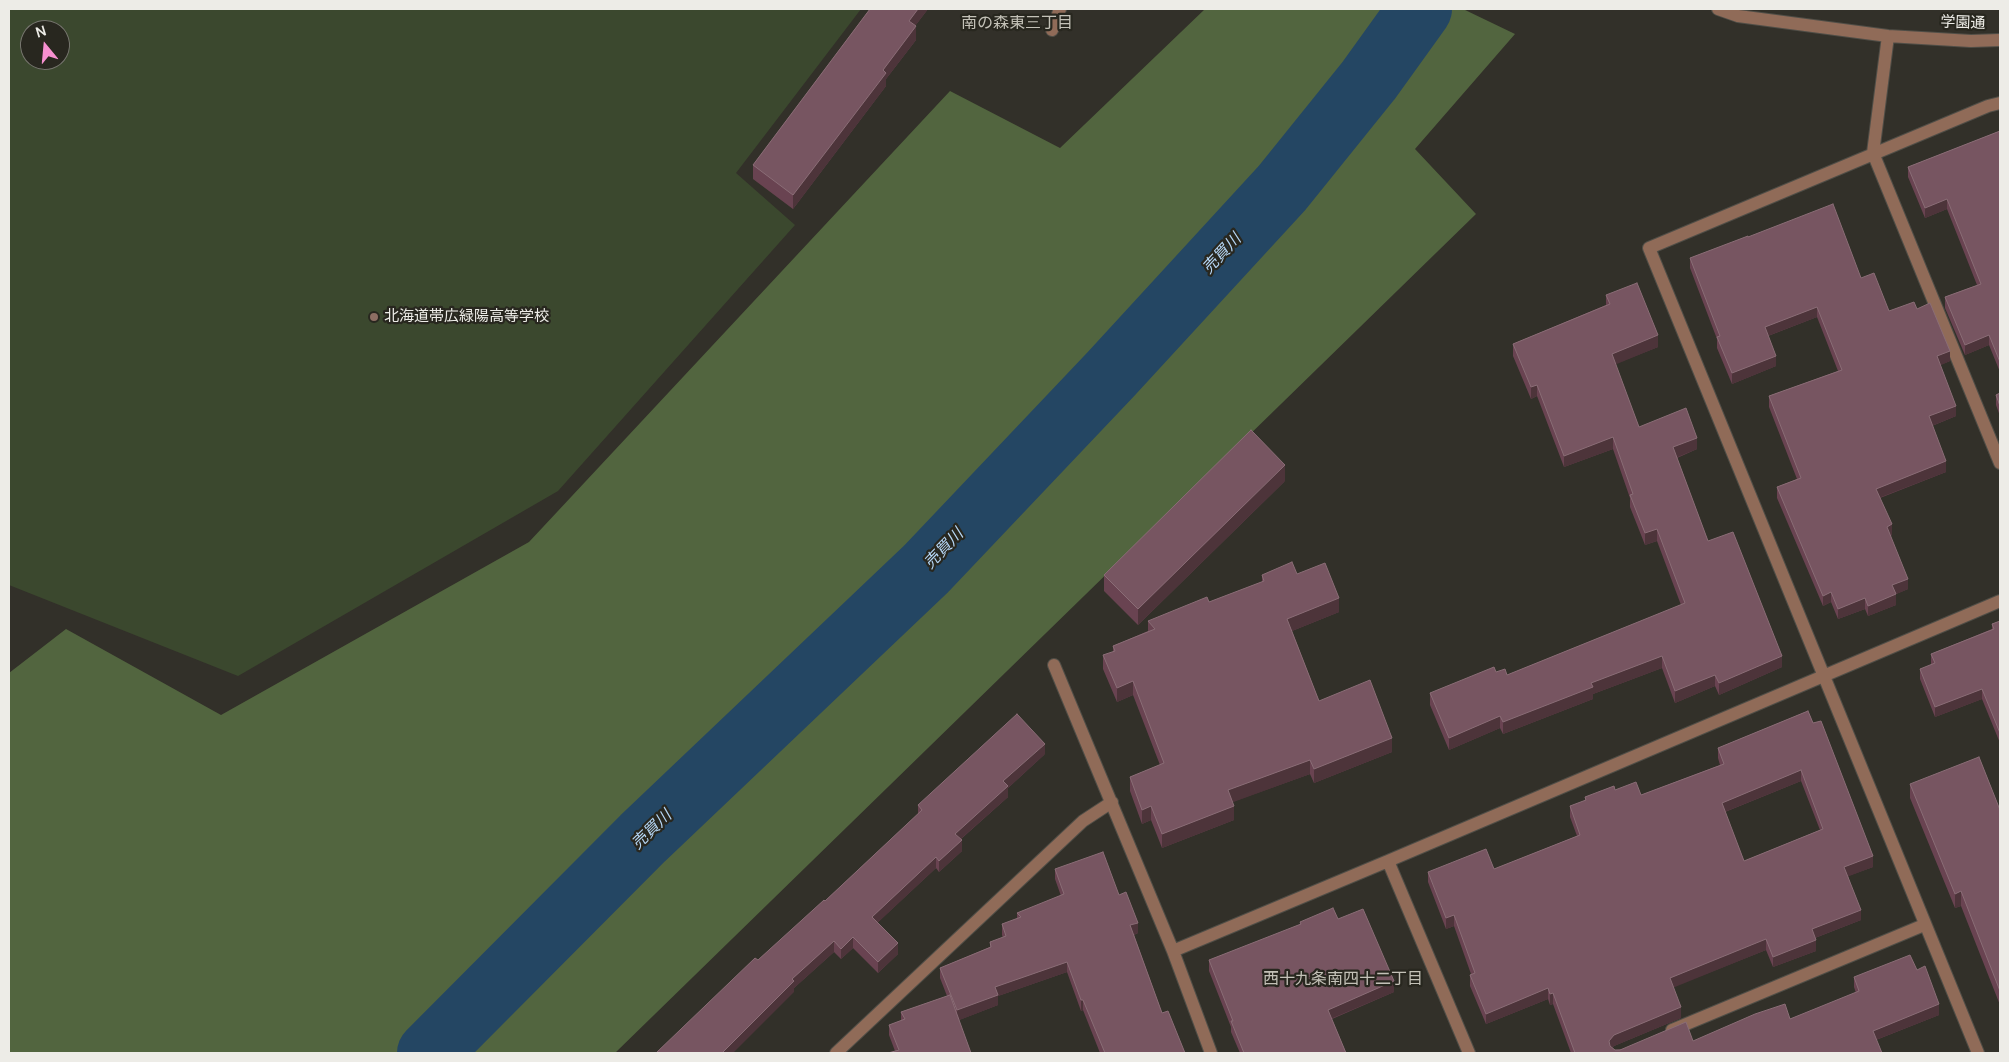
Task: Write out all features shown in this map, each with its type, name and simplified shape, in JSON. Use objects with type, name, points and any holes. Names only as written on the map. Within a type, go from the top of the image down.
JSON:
[{"type":"street","points":[[1052,30],[1060,9]]},
{"type":"street","name":"学園通","points":[[1718,9],[1738,16],[1888,36],[1971,41],[2000,40]]},
{"type":"street","points":[[1888,36],[1873,153],[2000,463]]},
{"type":"street","points":[[1978,1053],[1924,925],[1649,248],[1873,153],[1988,106],[2000,103]]},
{"type":"street","points":[[1173,951],[2000,601]]},
{"type":"street","points":[[1054,665],[1173,951],[1212,1053]]},
{"type":"street","points":[[836,1053],[1082,821],[1112,802]]},
{"type":"street","points":[[1388,861],[1469,1053]]},
{"type":"street","points":[[1662,1034],[1924,925]]},
{"type":"green space","name":"北海道帯広緑陽高等学校","points":[[9,9],[861,9],[736,173],[795,225],[558,491],[238,676],[9,585]]},
{"type":"green space","points":[[1205,9],[1463,9],[1515,34],[1415,149],[1476,214],[615,1053],[9,1053],[9,673],[66,629],[221,715],[529,542],[950,91],[1060,148]]},
{"type":"building","points":[[870,9],[918,9],[909,21],[916,26],[883,70],[886,73],[793,195],[753,165]]},
{"type":"building","points":[[2000,131],[2000,362],[1989,335],[1965,345],[1945,297],[1981,284],[1947,199],[1925,208],[1908,167]]},
{"type":"building","points":[[1833,204],[1861,278],[1874,273],[1889,311],[1914,302],[1917,309],[1930,303],[1950,351],[1937,356],[1956,406],[1929,416],[1946,461],[1876,489],[1892,524],[1887,527],[1908,579],[1892,585],[1896,594],[1868,606],[1865,598],[1838,609],[1831,592],[1823,596],[1777,487],[1801,478],[1769,396],[1842,370],[1817,307],[1765,327],[1776,356],[1732,373],[1717,337],[1720,336],[1690,258]]},
{"type":"building","points":[[1637,283],[1658,335],[1612,354],[1639,427],[1686,408],[1697,438],[1673,447],[1708,541],[1733,532],[1782,656],[1719,683],[1715,675],[1675,691],[1662,656],[1591,683],[1593,687],[1503,722],[1500,716],[1449,738],[1430,693],[1494,667],[1496,672],[1505,669],[1507,675],[1685,603],[1657,529],[1645,533],[1630,495],[1633,494],[1613,437],[1564,456],[1537,385],[1531,387],[1513,344],[1610,304],[1606,295]]},
{"type":"building","points":[[2000,393],[2000,406],[1996,395]]},
{"type":"building","points":[[1251,430],[1285,465],[1138,609],[1104,575]]},
{"type":"building","points":[[1292,562],[1297,574],[1325,563],[1339,598],[1287,619],[1319,701],[1370,680],[1392,738],[1314,769],[1310,760],[1228,790],[1234,806],[1162,834],[1151,806],[1142,810],[1130,777],[1164,763],[1133,681],[1117,688],[1103,655],[1115,651],[1113,646],[1155,629],[1148,621],[1207,597],[1209,602],[1264,581],[1262,575]]},
{"type":"building","points":[[2000,621],[2000,733],[1982,689],[1935,707],[1920,669],[1935,663],[1931,654],[1994,629],[1992,624]]},
{"type":"building","points":[[1808,711],[1813,723],[1821,721],[1873,856],[1844,867],[1861,910],[1812,929],[1816,940],[1773,957],[1766,939],[1670,978],[1681,1007],[1614,1035],[1609,1041],[1610,1046],[1615,1050],[1620,1050],[1686,1022],[1693,1041],[1755,1014],[1785,1004],[1790,1019],[1859,991],[1854,977],[1910,955],[1917,970],[1925,966],[1939,1004],[1873,1031],[1882,1053],[1575,1053],[1553,993],[1550,994],[1548,988],[1486,1014],[1470,975],[1475,973],[1454,915],[1446,918],[1428,872],[1486,849],[1494,869],[1580,835],[1570,806],[1586,800],[1585,797],[1614,786],[1615,790],[1636,782],[1641,795],[1724,764],[1718,748]],"holes":[[[1801,770],[1823,829],[1744,861],[1722,803]]]},
{"type":"building","points":[[1017,714],[1045,744],[1003,781],[1008,786],[955,834],[962,840],[939,861],[936,857],[872,917],[898,943],[878,962],[853,937],[841,949],[834,941],[792,979],[794,981],[722,1053],[656,1053],[755,958],[758,960],[825,901],[922,810],[918,805]]},
{"type":"building","points":[[1979,757],[2000,810],[2000,991],[1961,891],[1955,894],[1910,784]]},
{"type":"building","points":[[1103,852],[1119,895],[1126,892],[1138,923],[1130,925],[1162,1013],[1168,1011],[1185,1053],[1105,1053],[1083,1000],[1081,1000],[1067,962],[995,987],[998,995],[957,1010],[940,968],[991,947],[990,942],[1006,936],[1002,924],[1021,917],[1017,913],[1064,894],[1055,869]]},
{"type":"building","points":[[1333,908],[1338,919],[1363,909],[1394,981],[1328,1010],[1346,1053],[1244,1053],[1209,960],[1301,924],[1300,922]]},
{"type":"building","points":[[950,995],[971,1053],[888,1053],[899,1050],[889,1025],[905,1019],[901,1012]]},
{"type":"waterway","name":"売買川","points":[[429,1053],[643,838],[926,569],[1111,374],[1282,188],[1369,80],[1420,9]]},
{"type":"place","name":"北海道帯広緑陽高等学校","points":[[374,317]]},
{"type":"district","name":"南の森東三丁目","points":[[1017,24]]},
{"type":"district","name":"西十九条南四十二丁目","points":[[1343,980]]}]
